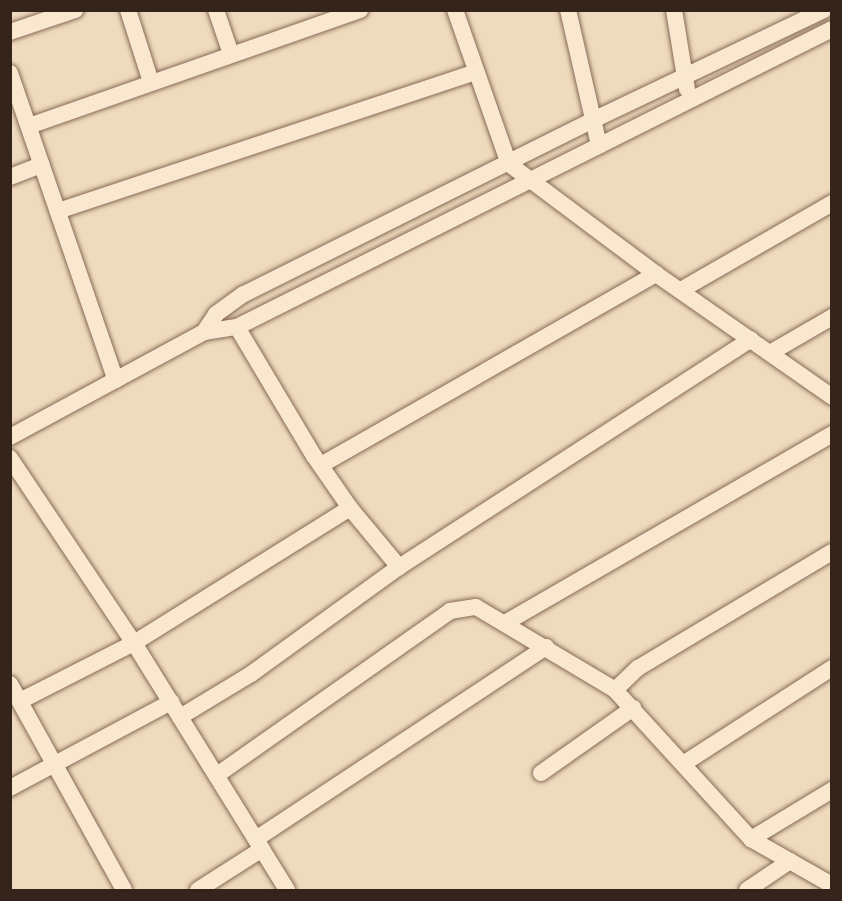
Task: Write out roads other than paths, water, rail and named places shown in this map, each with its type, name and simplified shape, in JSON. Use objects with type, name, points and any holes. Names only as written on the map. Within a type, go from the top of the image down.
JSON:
[{"type":"street","points":[[10,32],[75,10]]},
{"type":"street","points":[[128,10],[151,82]]},
{"type":"street","points":[[216,10],[231,54]]},
{"type":"street","points":[[29,126],[360,10]]},
{"type":"street","points":[[454,10],[474,72],[509,164],[656,274],[831,397]]},
{"type":"street","points":[[568,10],[591,121],[599,145]]},
{"type":"street","points":[[674,10],[689,98]]},
{"type":"street","points":[[204,332],[216,314],[244,294],[509,164],[591,121],[686,78],[824,10]]},
{"type":"street","points":[[10,436],[204,332],[237,327],[689,98],[831,29]]},
{"type":"street","points":[[58,211],[474,72]]},
{"type":"street","points":[[10,73],[116,380]]},
{"type":"street","points":[[10,177],[42,165]]},
{"type":"street","points":[[681,290],[831,203]]},
{"type":"street","points":[[321,465],[656,274]]},
{"type":"street","points":[[770,353],[831,317]]},
{"type":"street","points":[[237,327],[321,465],[350,508],[399,567]]},
{"type":"street","points":[[180,717],[251,674],[399,567],[751,339]]},
{"type":"street","points":[[505,623],[831,434]]},
{"type":"street","points":[[10,458],[134,643],[287,891]]},
{"type":"street","points":[[20,701],[134,643],[350,508]]},
{"type":"street","points":[[615,690],[638,668],[831,552]]},
{"type":"street","points":[[217,775],[450,611],[476,608],[546,647],[615,690],[751,839],[831,885]]},
{"type":"street","points":[[198,891],[259,844],[546,647]]},
{"type":"street","points":[[683,764],[831,668]]},
{"type":"street","points":[[10,684],[124,891]]},
{"type":"street","points":[[10,788],[171,702]]},
{"type":"street","points":[[541,773],[633,708]]},
{"type":"street","points":[[751,839],[831,789]]},
{"type":"street","points":[[747,891],[790,861]]}]
